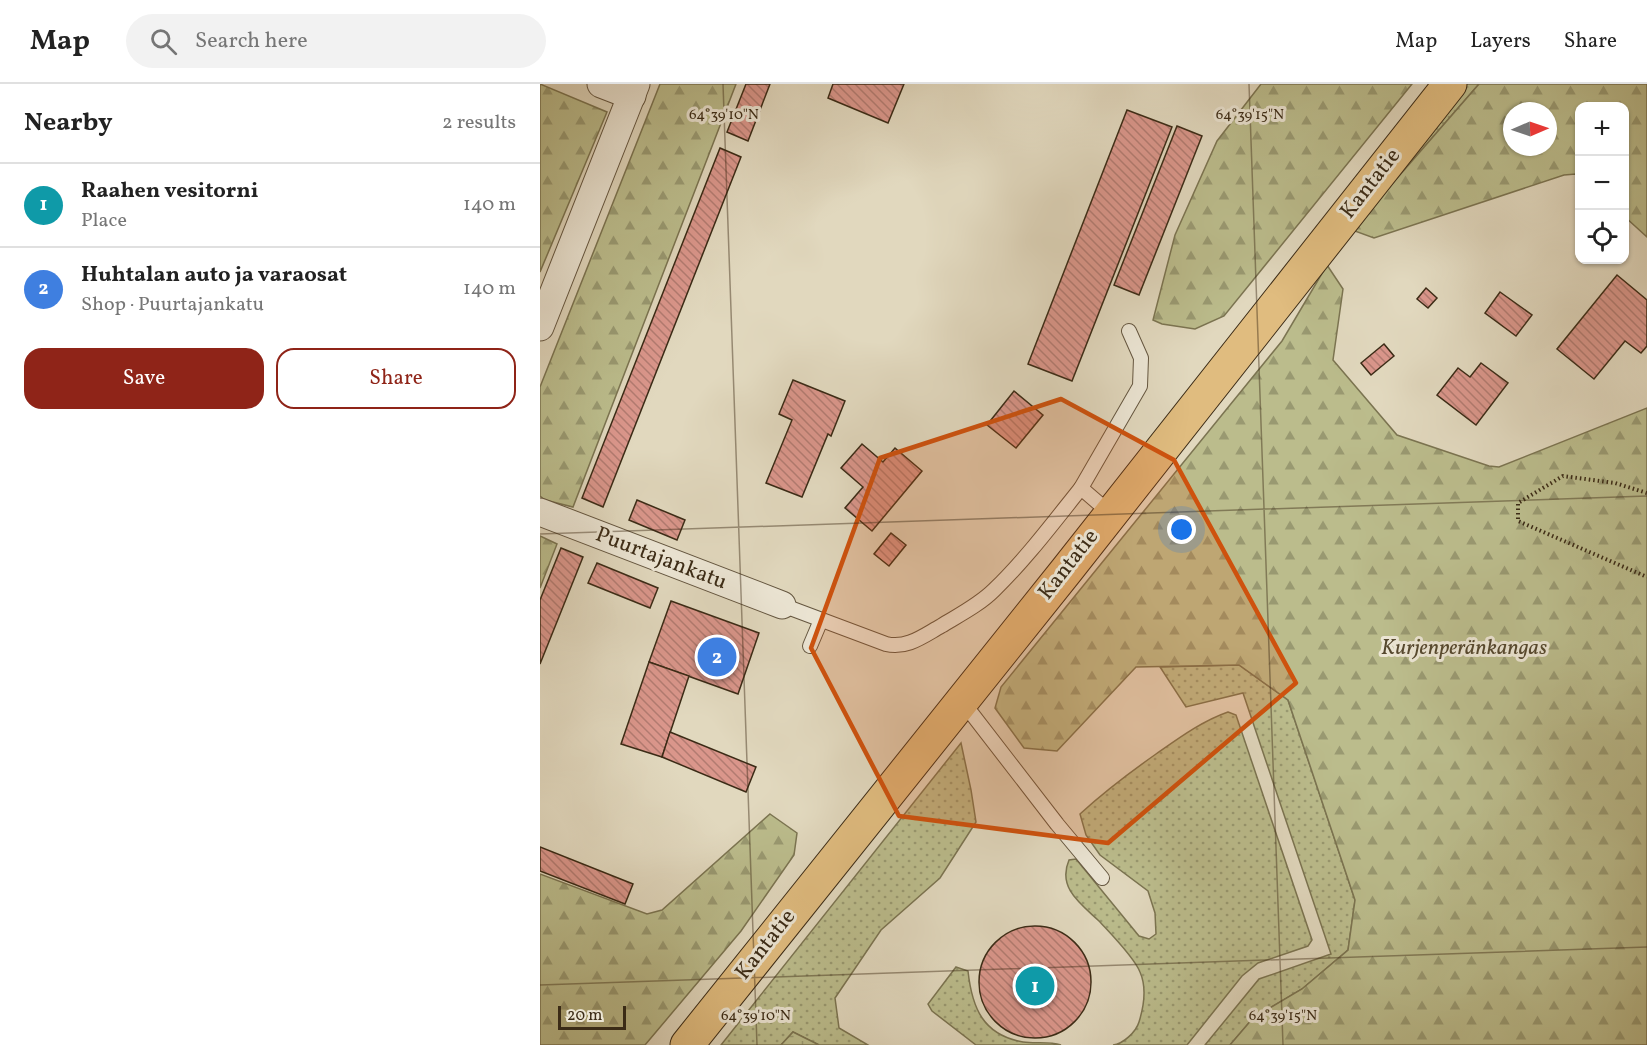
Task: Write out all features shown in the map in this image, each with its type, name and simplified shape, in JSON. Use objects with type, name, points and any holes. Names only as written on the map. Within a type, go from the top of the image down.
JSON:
[{"type":"main road","name":"Kantatie","points":[[687,1045],[1450,84]]},
{"type":"street","points":[[540,327],[634,90],[601,84]]},
{"type":"street","name":"Puurtajankatu","points":[[540,512],[782,605]]},
{"type":"lane","points":[[782,605],[896,646],[916,640],[977,604],[993,591],[1031,551],[1081,488],[1137,395],[1140,386],[1141,358],[1129,332]]},
{"type":"lane","points":[[1081,488],[1110,513]]},
{"type":"lane","points":[[810,646],[821,620]]},
{"type":"lane","points":[[962,700],[1057,824],[1102,878]]},
{"type":"path","points":[[1647,493],[1615,483],[1563,476],[1518,503],[1518,521],[1647,577]]},
{"type":"highlighted area","points":[[1061,399],[1174,460],[1296,683],[1108,843],[899,816],[811,648],[880,458]]},
{"type":"green space","points":[[540,84],[607,112],[540,272]]},
{"type":"green space","points":[[660,84],[736,84],[573,507],[545,500],[540,496],[540,387]]},
{"type":"green space","points":[[1261,84],[1412,84],[1224,316],[1195,329],[1162,324],[1153,320],[1175,235],[1217,141]]},
{"type":"green space","points":[[1467,84],[1479,84],[1352,230]]},
{"type":"green space","points":[[1479,84],[1647,84],[1647,237],[1629,221],[1629,102],[1575,102],[1575,174],[1564,175],[1374,238],[1352,230]]},
{"type":"green space","name":"Kurjenperänkangas","points":[[1327,265],[1343,289],[1333,360],[1397,435],[1489,466],[1499,467],[1647,408],[1647,1045],[1230,1045],[1253,1018],[1302,989],[1348,950],[1355,900],[1288,700],[1239,665],[1136,667],[1057,751],[1024,748],[995,708],[1001,687],[1282,341]]},
{"type":"green space","points":[[540,536],[557,544],[540,588]]},
{"type":"green space","points":[[1239,665],[1288,700],[1355,900],[1348,950],[1302,989],[1253,1018],[1230,1045],[1205,1045],[1259,979],[1331,954],[1243,693],[1186,707],[1160,667]]},
{"type":"green space","points":[[1228,712],[1236,715],[1312,940],[1308,946],[1258,963],[1242,976],[1187,1045],[1113,1045],[1125,1040],[1137,1026],[1142,1010],[1144,984],[1137,966],[1127,952],[1078,902],[1068,887],[1066,870],[1069,860],[1076,859],[1139,936],[1149,939],[1156,934],[1155,913],[1148,891],[1100,855],[1086,835],[1080,814],[1117,783],[1173,742],[1200,725]]},
{"type":"green space","points":[[961,743],[976,822],[940,878],[881,930],[835,998],[839,1028],[868,1045],[819,1045],[793,1032],[781,1045],[721,1045]]},
{"type":"green space","points":[[770,814],[797,833],[794,855],[741,931],[645,1045],[540,1045],[540,874],[647,914],[662,910]]},
{"type":"green space","points":[[956,967],[968,971],[977,1008],[982,1018],[998,1033],[1023,1042],[1061,1045],[976,1045],[932,1011],[928,1004]]},
{"type":"green space","points":[[793,1032],[819,1045],[781,1045]]},
{"type":"building","points":[[746,84],[770,84],[748,141],[727,132]]},
{"type":"building","points":[[833,84],[904,84],[888,123],[828,98]]},
{"type":"building","points":[[1127,110],[1172,127],[1072,381],[1028,364]]},
{"type":"building","points":[[1177,126],[1202,136],[1139,295],[1114,285]]},
{"type":"building","points":[[720,148],[741,157],[603,507],[582,498]]},
{"type":"building","points":[[1617,275],[1647,300],[1647,346],[1641,353],[1625,341],[1594,379],[1557,349]]},
{"type":"building","points":[[1426,288],[1437,298],[1428,308],[1417,299]]},
{"type":"building","points":[[1500,292],[1532,315],[1516,336],[1485,313]]},
{"type":"building","points":[[1384,344],[1394,356],[1371,375],[1361,363]]},
{"type":"building","points":[[1481,363],[1508,383],[1476,425],[1437,395],[1458,368],[1470,377]]},
{"type":"building","points":[[793,380],[845,401],[831,436],[828,434],[802,497],[766,483],[792,420],[779,414]]},
{"type":"building","points":[[1014,391],[1043,415],[1016,448],[987,425]]},
{"type":"building","points":[[862,444],[883,462],[895,448],[922,471],[872,531],[845,508],[863,487],[841,468]]},
{"type":"building","points":[[637,500],[685,520],[677,540],[629,520]]},
{"type":"building","points":[[891,533],[906,545],[889,566],[874,554]]},
{"type":"building","points":[[561,548],[583,557],[540,664],[540,600]]},
{"type":"building","points":[[597,563],[658,588],[650,608],[588,583]]},
{"type":"building","points":[[671,601],[759,633],[738,694],[649,662]]},
{"type":"building","points":[[649,662],[689,676],[662,757],[621,744]]},
{"type":"building","points":[[670,732],[756,767],[746,792],[662,757]]},
{"type":"building","points":[[540,847],[633,884],[625,904],[540,871]]},
{"type":"building","points":[[1035,926],[1057,930],[1075,942],[1087,960],[1091,982],[1087,1004],[1075,1022],[1057,1034],[1035,1038],[1013,1034],[995,1022],[983,1004],[979,982],[983,960],[995,942],[1013,930]]},
{"type":"place","name":"Huhtalan auto ja varaosat","points":[[717,657]]},
{"type":"place","name":"Raahen vesitorni","points":[[1035,986]]}]
